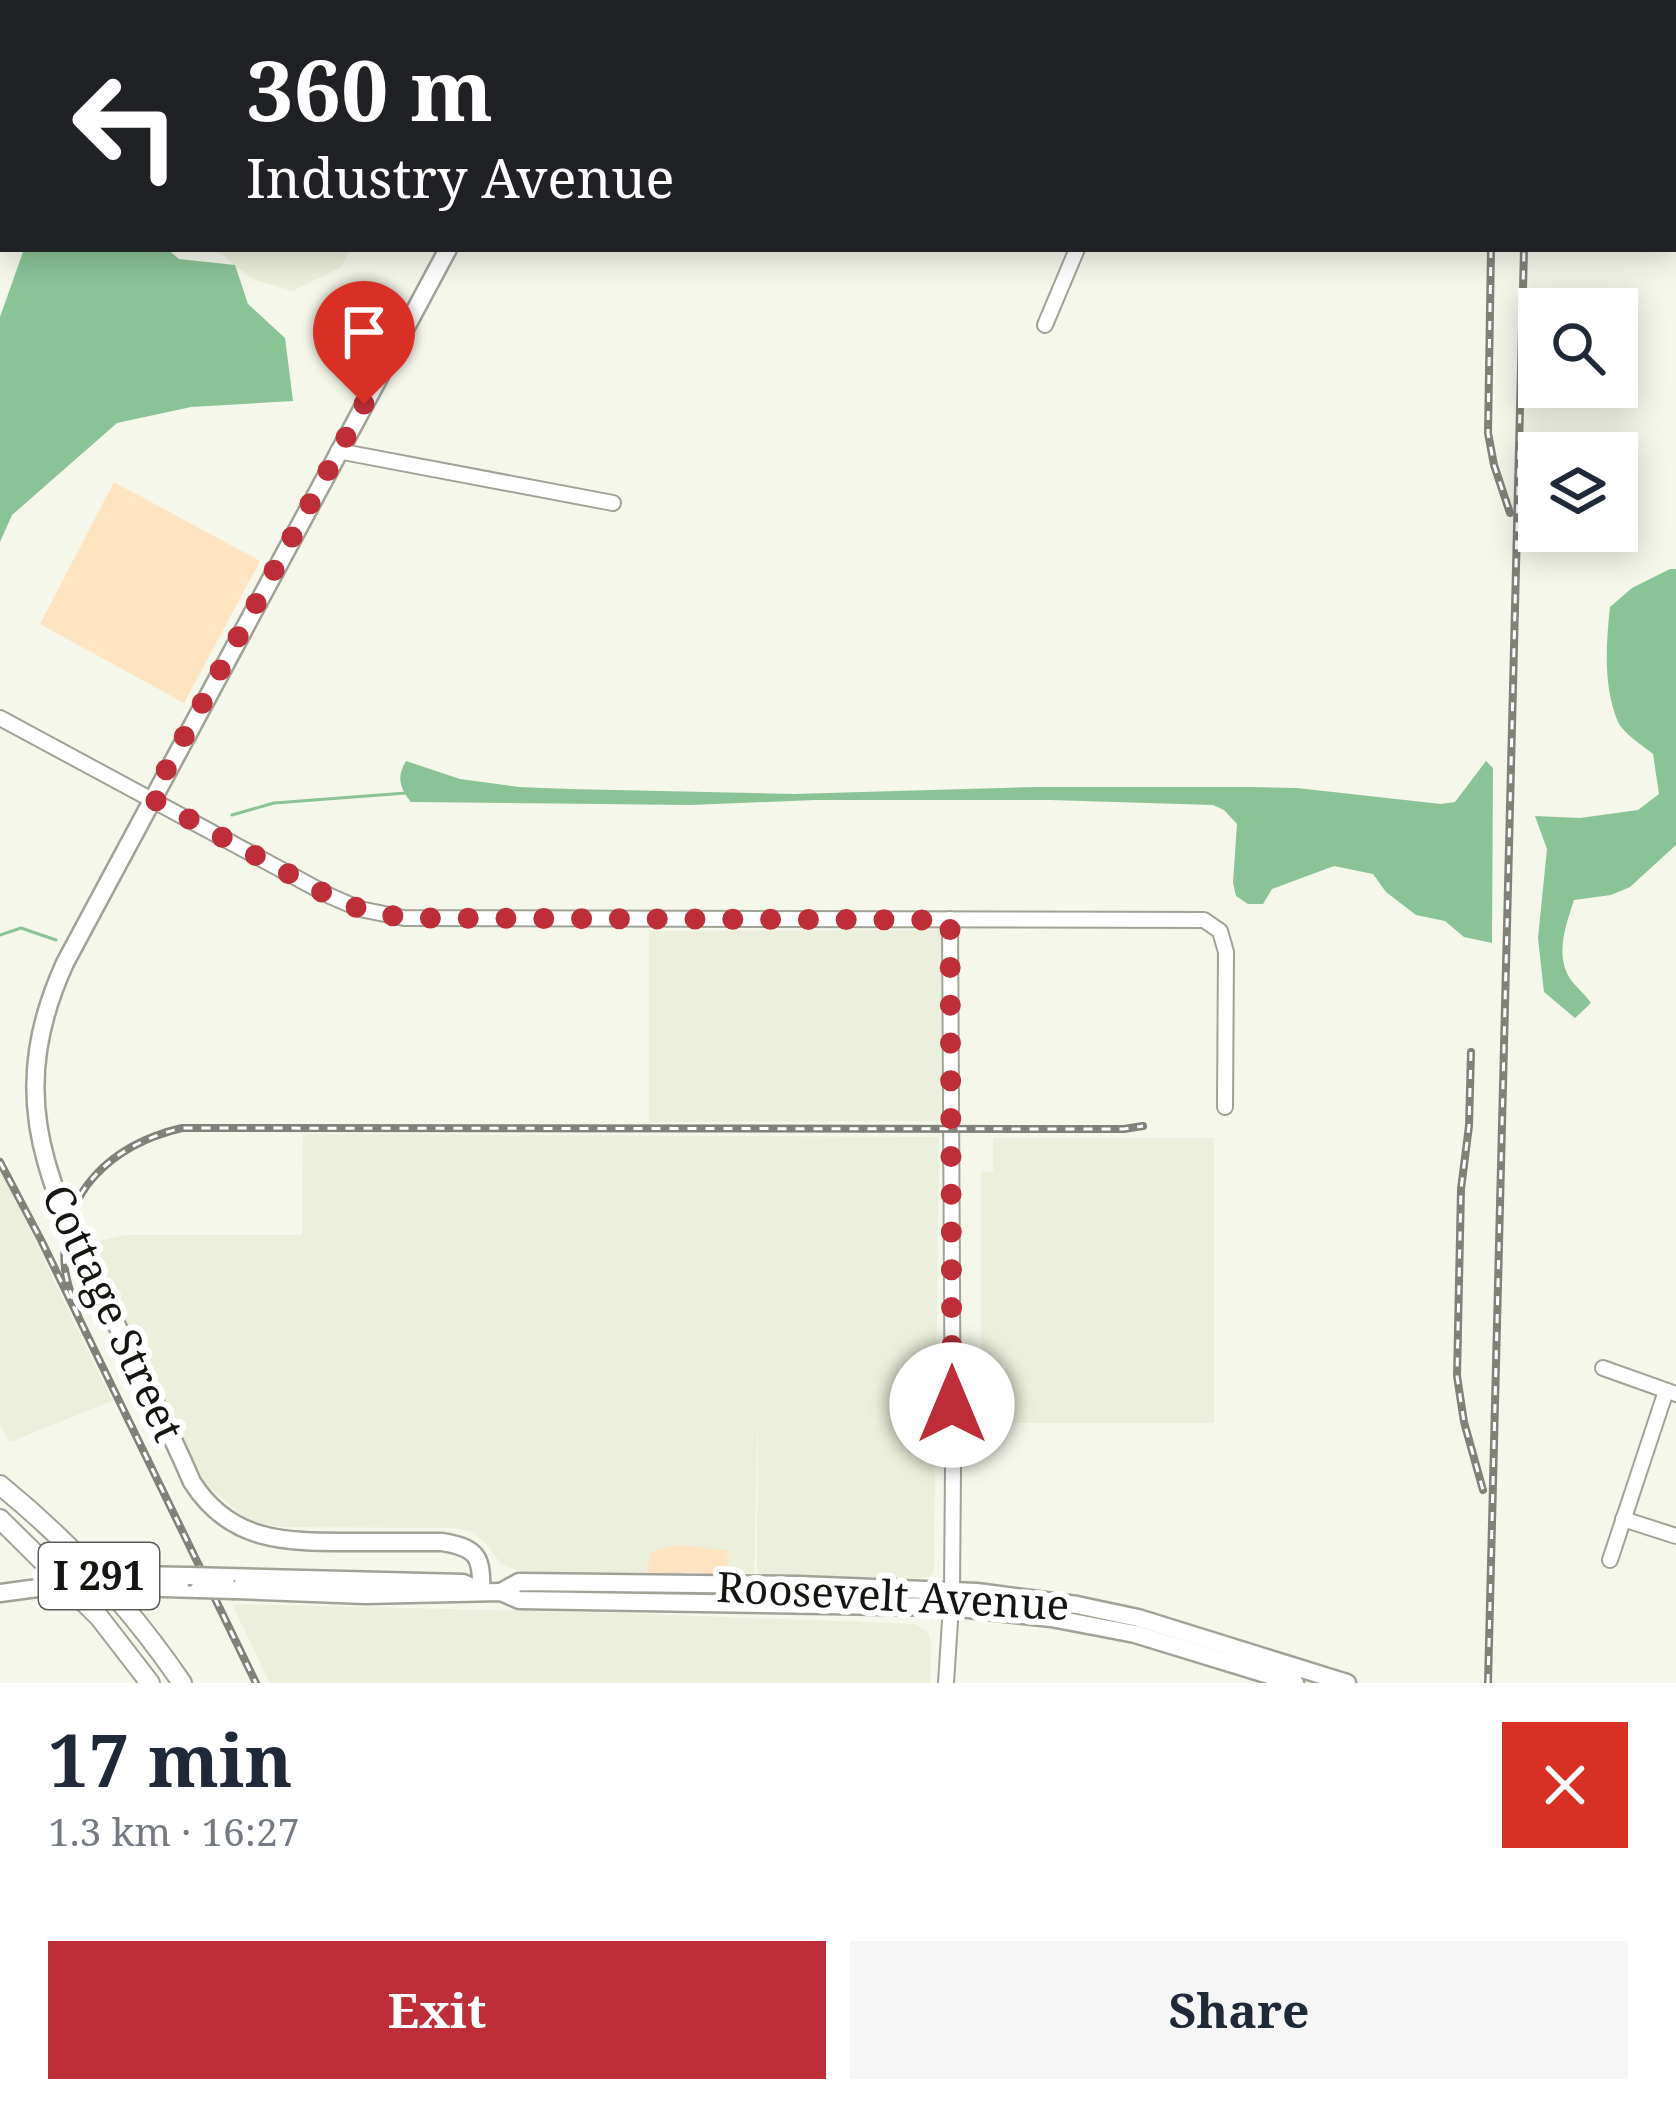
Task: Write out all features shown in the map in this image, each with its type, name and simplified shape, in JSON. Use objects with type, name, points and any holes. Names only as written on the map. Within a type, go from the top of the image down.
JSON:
[{"type":"highway","name":"I 291","points":[[0,1484],[100,1578],[182,1683]]},
{"type":"highway","name":"I 291","points":[[0,1522],[99,1617],[150,1683]]},
{"type":"main road","name":"Cottage Street","points":[[446,252],[65,963],[44,1018],[36,1110],[46,1167],[64,1217],[192,1482],[218,1513],[241,1528],[275,1540],[462,1545],[479,1561],[481,1592]]},
{"type":"main road","name":"Roosevelt Avenue","points":[[0,1581],[463,1583],[518,1600],[643,1593],[1077,1605],[1138,1618],[1348,1683]]},
{"type":"main road","name":"Roosevelt Avenue","points":[[0,1592],[43,1581]]},
{"type":"main road","name":"Roosevelt Avenue","points":[[951,1599],[1090,1624],[1295,1683]]},
{"type":"street","points":[[1045,325],[1076,252]]},
{"type":"street","points":[[338,452],[613,503]]},
{"type":"street","points":[[0,718],[329,896],[360,909],[404,918],[1193,918],[1213,926],[1224,937],[1225,1107]]},
{"type":"street","points":[[946,1683],[951,1599],[950,920]]},
{"type":"street","points":[[1603,1368],[1671,1392],[1610,1560]]},
{"type":"street","points":[[1623,1519],[1676,1536]]},
{"type":"shaded area","points":[[23,252],[171,252],[179,259],[235,265],[248,304],[285,338],[293,401],[191,407],[117,423],[12,515],[0,542],[0,317]]},
{"type":"shaded area","points":[[219,252],[349,252],[341,267],[293,291],[252,279]]},
{"type":"shaded area","points":[[114,482],[260,561],[184,703],[40,624]]},
{"type":"shaded area","points":[[1676,569],[1676,845],[1630,887],[1574,900],[1563,940],[1563,961],[1571,980],[1591,1003],[1575,1018],[1544,992],[1538,938],[1547,849],[1535,816],[1580,818],[1638,810],[1659,794],[1653,754],[1624,731],[1613,708],[1607,636],[1610,607],[1632,588]]},
{"type":"shaded area","points":[[406,761],[460,779],[519,787],[793,794],[1252,787],[1441,804],[1455,802],[1486,761],[1493,768],[1492,943],[1464,937],[1445,921],[1416,915],[1386,892],[1373,874],[1334,866],[1272,889],[1263,904],[1248,904],[1236,896],[1233,883],[1237,824],[1213,805],[1050,800],[691,805],[411,802],[401,782]]},
{"type":"shaded area","points":[[941,930],[941,1121],[649,1122],[649,931]]},
{"type":"shaded area","points":[[303,1134],[939,1137],[934,1572],[916,1578],[757,1575],[758,1401],[754,1578],[728,1576],[682,1545],[650,1553],[647,1576],[557,1576],[501,1564],[471,1531],[455,1528],[284,1527],[249,1521],[205,1483],[86,1244],[124,1235],[302,1235]]},
{"type":"shaded area","points":[[993,1138],[1214,1138],[1214,1423],[981,1423],[981,1172],[993,1172]]},
{"type":"shaded area","points":[[0,1168],[112,1401],[10,1442],[0,1425]]},
{"type":"shaded area","points":[[682,1545],[729,1551],[727,1579],[691,1572],[647,1576],[650,1553]]},
{"type":"shaded area","points":[[232,1604],[915,1624],[928,1632],[930,1683],[270,1683]]},
{"type":"waterway","points":[[232,815],[274,803],[406,793]]},
{"type":"waterway","points":[[0,935],[21,928],[56,940]]},
{"type":"railway","points":[[1491,252],[1488,433],[1510,513]]},
{"type":"railway","points":[[1488,1683],[1524,252]]},
{"type":"railway","points":[[1471,1052],[1461,1189],[1457,1376],[1483,1490]]},
{"type":"railway","points":[[78,1316],[66,1275],[65,1241],[81,1195],[113,1159],[157,1135],[182,1128],[1143,1126]]},
{"type":"railway","points":[[0,1162],[256,1683]]},
{"type":"route","points":[[364,404],[151,798],[329,896],[360,909],[404,918],[950,920],[952,1405]]}]
